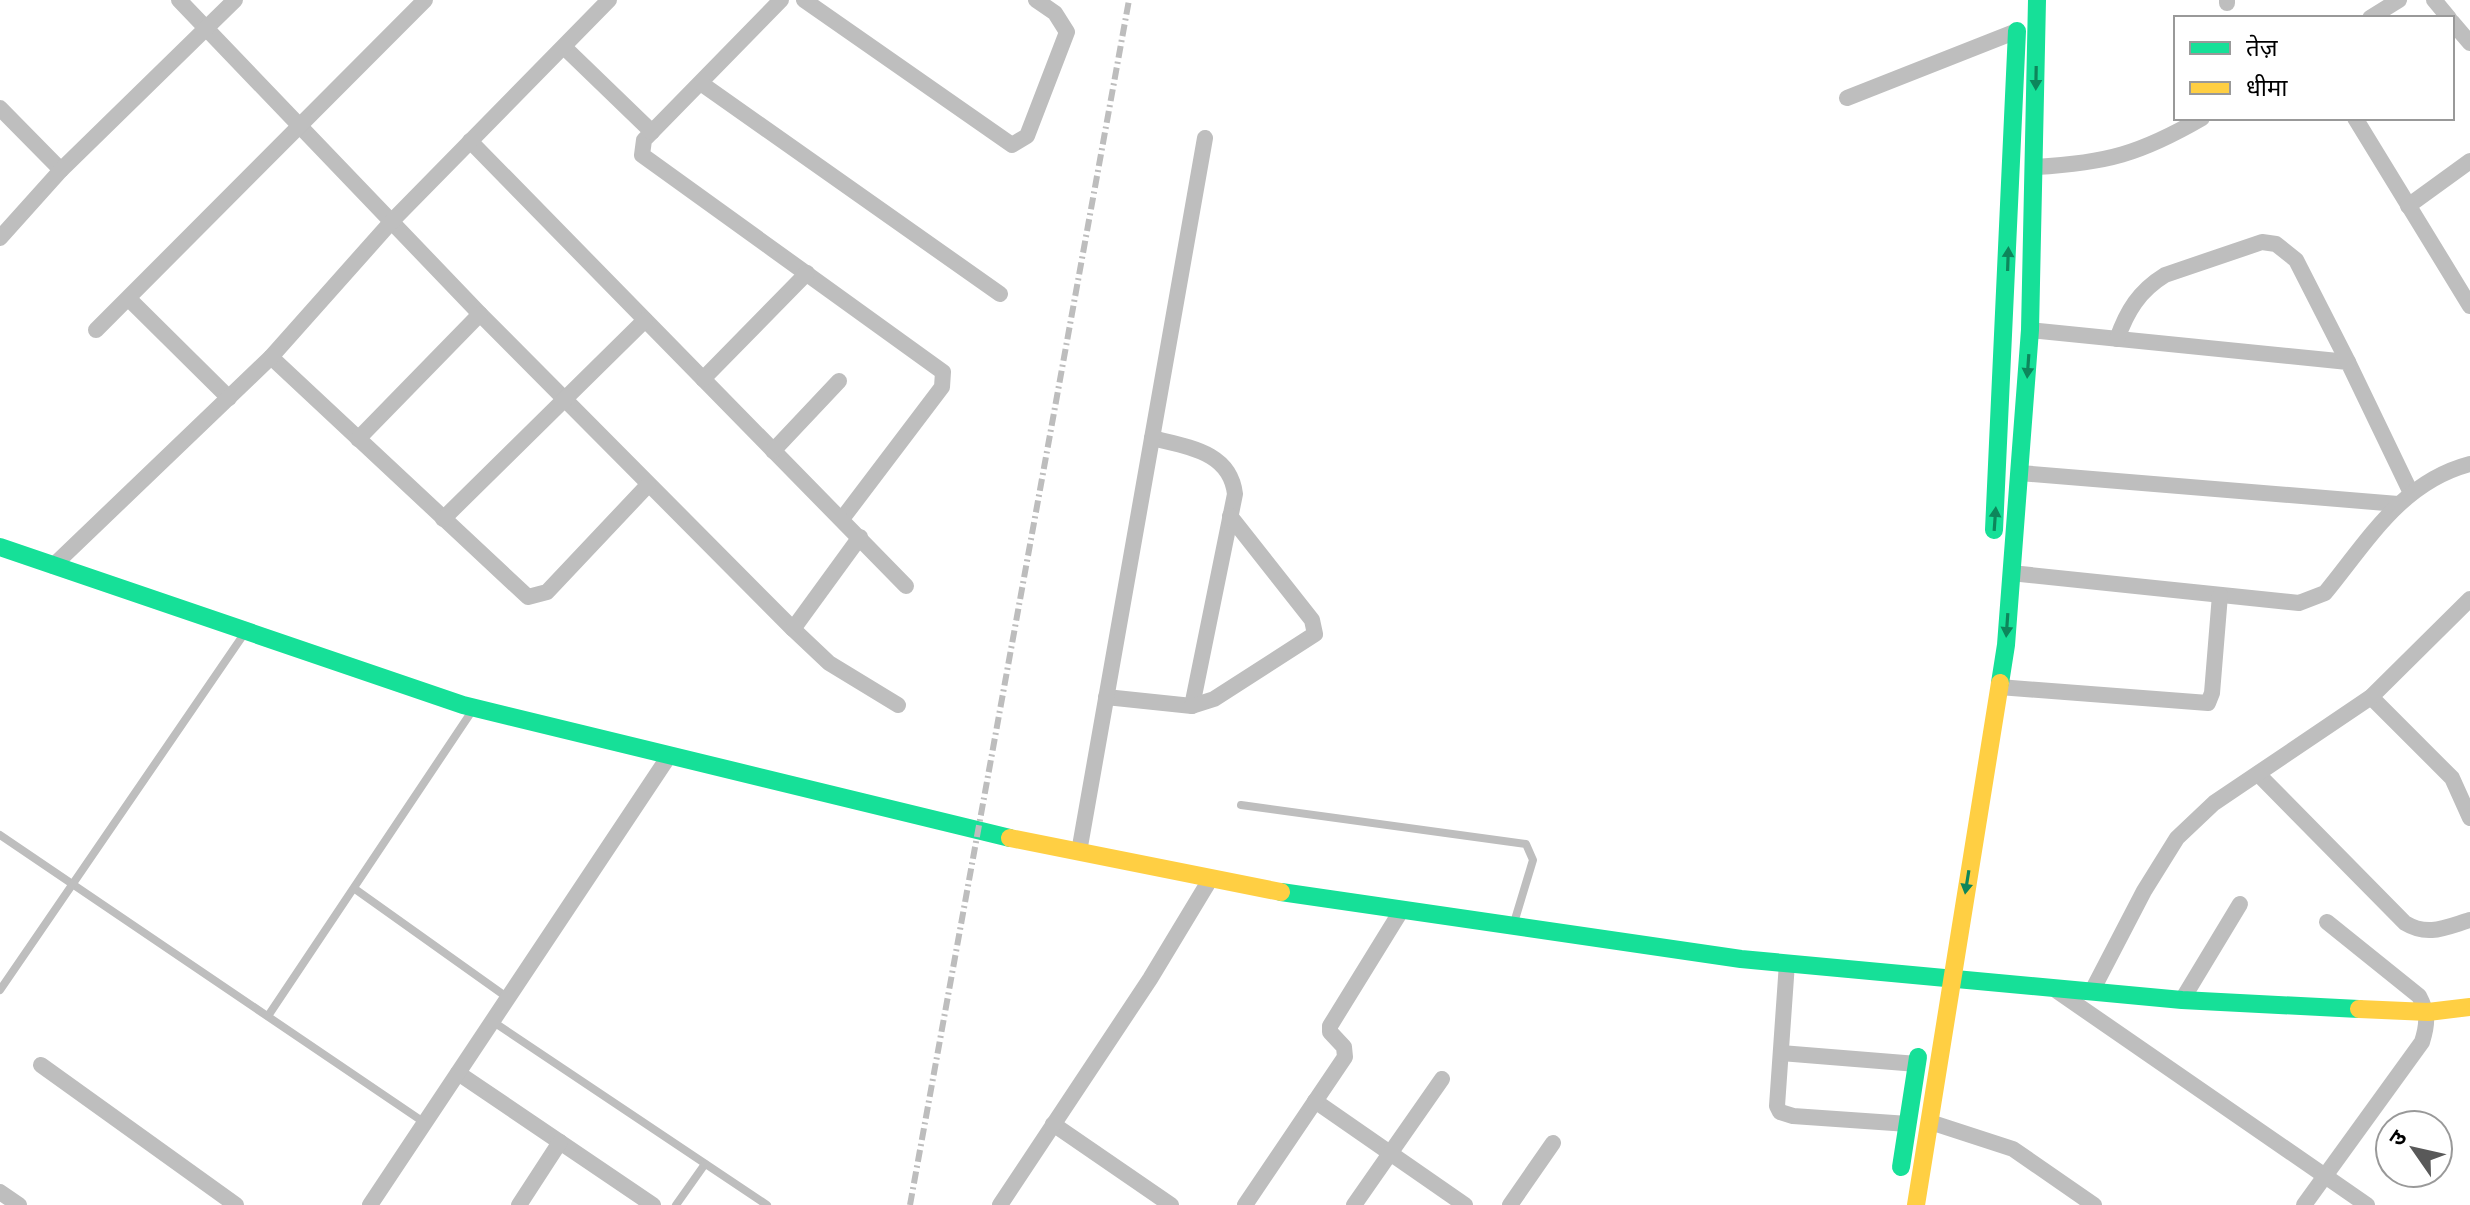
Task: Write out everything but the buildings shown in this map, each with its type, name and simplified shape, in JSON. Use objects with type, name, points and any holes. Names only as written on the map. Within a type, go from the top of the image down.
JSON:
[{"type":"main road","points":[[1916,1205],[1999,687],[2011,573],[2030,330],[2036,167],[2037,0]]},
{"type":"main road","points":[[1993,551],[2017,23]]},
{"type":"main road","points":[[0,547],[474,708],[977,832],[1211,878],[1401,911],[1787,963],[2182,1000],[2428,1012],[2470,1007]]},
{"type":"main road","points":[[1899,1184],[1922,1035]]},
{"type":"street","points":[[179,0],[480,314],[793,629],[829,663],[898,705]]},
{"type":"street","points":[[0,238],[61,170],[235,0]]},
{"type":"street","points":[[96,330],[301,128],[425,0]]},
{"type":"street","points":[[53,566],[271,357],[392,221],[609,0]]},
{"type":"street","points":[[781,0],[652,132],[641,148],[642,155],[649,162],[938,366],[944,380],[842,519]]},
{"type":"street","points":[[804,0],[1012,145],[1027,136],[1067,32],[1055,13],[1036,0]]},
{"type":"street","points":[[2373,16],[2399,0]]},
{"type":"street","points":[[2434,0],[2447,16]]},
{"type":"street","points":[[1847,98],[2017,23]]},
{"type":"street","points":[[2454,25],[2470,43]]},
{"type":"street","points":[[564,47],[652,132]]},
{"type":"street","points":[[702,84],[1000,294]]},
{"type":"street","points":[[1,111],[61,170]]},
{"type":"street","points":[[2036,167],[2115,160],[2147,148],[2198,120]]},
{"type":"street","points":[[2356,120],[2470,306]]},
{"type":"street","points":[[1079,852],[1205,138]]},
{"type":"street","points":[[470,141],[906,586]]},
{"type":"street","points":[[2408,206],[2470,161]]},
{"type":"street","points":[[2117,339],[2126,315],[2151,284],[2165,275],[2262,242],[2276,244],[2296,260],[2348,362],[2404,498]]},
{"type":"street","points":[[703,379],[807,273]]},
{"type":"street","points":[[129,299],[229,398]]},
{"type":"street","points":[[358,439],[480,314]]},
{"type":"street","points":[[443,519],[645,320]]},
{"type":"street","points":[[2030,330],[2348,362]]},
{"type":"street","points":[[271,357],[520,592],[537,597],[547,592],[648,485]]},
{"type":"street","points":[[773,451],[839,381]]},
{"type":"street","points":[[1152,438],[1199,450],[1224,466],[1233,480],[1235,494],[1192,706]]},
{"type":"street","points":[[2011,573],[2299,603],[2311,601],[2325,593],[2404,498],[2470,464]]},
{"type":"street","points":[[2020,473],[2193,490],[2404,498]]},
{"type":"street","points":[[1106,697],[1192,706],[1214,699],[1315,634],[1312,620],[1230,516]]},
{"type":"street","points":[[793,629],[860,537]]},
{"type":"street","points":[[1999,687],[2208,703],[2212,693],[2220,595]]},
{"type":"street","points":[[2092,991],[2144,891],[2177,838],[2214,803],[2371,697],[2470,599]]},
{"type":"street","points":[[2371,697],[2452,778],[2470,818]]},
{"type":"street","points":[[370,1205],[669,756]]},
{"type":"street","points":[[2258,774],[2405,923],[2417,930],[2432,932],[2470,920]]},
{"type":"street","points":[[1000,1205],[1150,979],[1211,878]]},
{"type":"street","points":[[2182,1000],[2240,904]]},
{"type":"street","points":[[1245,1205],[1345,1057],[1344,1047],[1330,1032],[1333,1020],[1401,911]]},
{"type":"street","points":[[2304,1205],[2422,1042],[2428,1012],[2405,982],[2327,922]]},
{"type":"street","points":[[1787,963],[1777,1106],[1780,1112],[1793,1116],[1908,1124]]},
{"type":"street","points":[[2052,987],[2367,1205]]},
{"type":"street","points":[[1781,1053],[1917,1064]]},
{"type":"street","points":[[41,1065],[236,1205]]},
{"type":"street","points":[[458,1073],[653,1205]]},
{"type":"street","points":[[1354,1205],[1442,1079]]},
{"type":"street","points":[[1315,1101],[1465,1205]]},
{"type":"street","points":[[1930,1122],[2013,1149],[2094,1205]]},
{"type":"street","points":[[1053,1124],[1171,1205]]},
{"type":"street","points":[[519,1205],[560,1142]]},
{"type":"street","points":[[1510,1205],[1553,1143]]},
{"type":"street","points":[[0,1192],[19,1205]]},
{"type":"lane","points":[[0,990],[246,631]]},
{"type":"lane","points":[[268,1016],[474,708]]},
{"type":"lane","points":[[1241,805],[1526,844],[1533,860],[1513,927]]},
{"type":"lane","points":[[0,835],[425,1123]]},
{"type":"lane","points":[[355,889],[508,998]]},
{"type":"lane","points":[[492,1021],[767,1205]]},
{"type":"lane","points":[[676,1205],[705,1164]]},
{"type":"railway","points":[[910,1205],[1129,0]]},
{"type":"traffic: fast","points":[[2000,683],[2006,645],[2030,330],[2037,0]]},
{"type":"traffic: fast","points":[[1994,530],[2017,31]]},
{"type":"traffic: fast","points":[[0,547],[463,705],[1010,838]]},
{"type":"traffic: fast","points":[[1281,892],[1741,959],[2182,1000],[2359,1009]]},
{"type":"traffic: fast","points":[[1901,1167],[1918,1057]]},
{"type":"traffic: slow","points":[[1916,1205],[2000,683]]},
{"type":"traffic: slow","points":[[1010,838],[1281,892]]},
{"type":"traffic: slow","points":[[2359,1009],[2428,1012],[2470,1007]]}]
